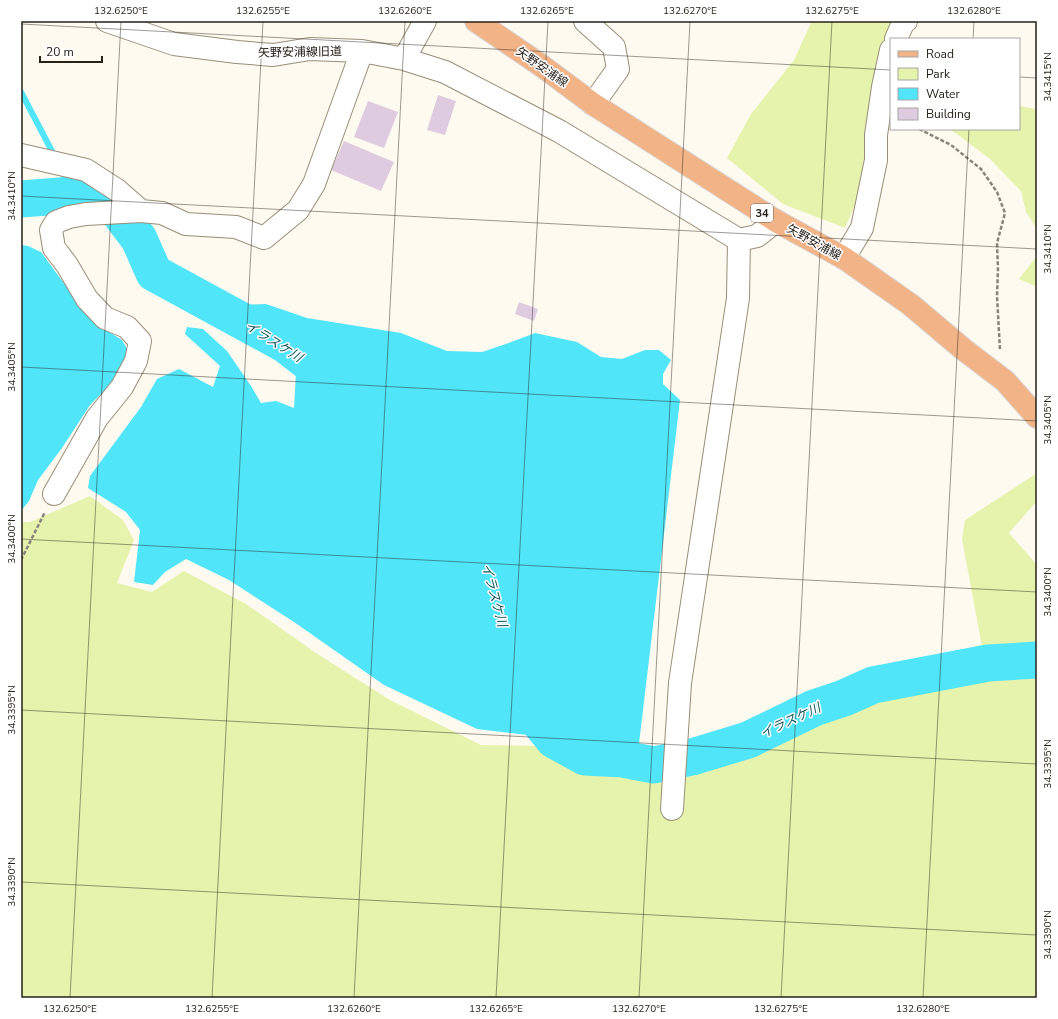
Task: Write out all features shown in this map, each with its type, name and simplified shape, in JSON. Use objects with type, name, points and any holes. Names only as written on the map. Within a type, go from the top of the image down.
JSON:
[{"type":"main road","name":"矢野安浦線","points":[[476,21],[593,104],[776,221],[844,258],[911,304],[962,349],[1005,382],[1037,417]]},
{"type":"street","name":"矢野安浦線旧道","points":[[107,21],[174,44],[273,55],[310,49],[362,51],[404,59],[445,72],[559,131],[739,240]]},
{"type":"street","points":[[404,59],[425,21]]},
{"type":"street","points":[[585,21],[614,48],[618,69],[593,104]]},
{"type":"street","points":[[896,38],[903,23],[906,21]]},
{"type":"street","points":[[54,494],[97,418],[122,387],[136,361],[140,341],[127,327],[105,318],[87,299],[67,265],[54,248],[51,230],[56,222],[70,216],[104,212],[141,211],[162,214],[186,224],[236,227],[264,238],[298,210],[314,184],[362,51]]},
{"type":"street","points":[[844,258],[862,228],[876,160],[876,135],[883,87],[890,55]]},
{"type":"street","points":[[21,155],[86,170],[117,190],[141,211]]},
{"type":"street","points":[[672,809],[680,684],[738,298],[739,240],[757,236],[776,221]]},
{"type":"path","points":[[921,130],[951,145],[981,169],[997,192],[1005,213],[997,243],[997,296],[1000,353],[1005,382]]},
{"type":"path","points":[[21,560],[54,494]]},
{"type":"green space","points":[[812,21],[896,21],[886,39],[876,73],[868,121],[860,193],[845,228],[783,204],[727,158],[751,114],[794,60]]},
{"type":"green space","points":[[1020,106],[1037,109],[1037,229],[1026,212],[1021,191],[990,159],[951,130],[1020,130]]},
{"type":"green space","points":[[1037,256],[1037,287],[1019,279]]},
{"type":"green space","points":[[1037,473],[1037,501],[1009,533],[1037,565],[1037,998],[21,998],[21,522],[30,522],[90,496],[123,520],[134,540],[117,583],[152,592],[184,571],[246,604],[316,653],[390,700],[481,745],[547,746],[597,765],[643,771],[700,762],[747,746],[805,720],[915,682],[986,668],[962,539],[965,520]]},
{"type":"water","points":[[21,245],[28,246],[41,252],[82,308],[101,327],[122,340],[130,354],[113,382],[90,405],[62,448],[38,480],[29,501],[21,511]]},
{"type":"water","points":[[266,304],[307,318],[401,333],[447,351],[482,352],[535,333],[577,342],[601,357],[622,359],[645,350],[659,350],[671,360],[663,374],[663,384],[680,400],[638,752],[591,745],[566,737],[528,735],[477,729],[384,685],[294,622],[229,580],[186,559],[165,572],[153,585],[134,582],[140,530],[126,512],[88,488],[90,476],[141,407],[157,379],[179,369],[213,387],[220,366],[185,334],[187,327],[203,329],[227,351],[261,403],[276,401],[294,408],[296,373],[289,357],[261,321],[238,305]]},
{"type":"building","points":[[438,95],[456,101],[445,135],[427,130]]},
{"type":"building","points":[[368,101],[398,112],[384,148],[354,137]]},
{"type":"building","points":[[344,141],[394,162],[381,191],[331,170]]},
{"type":"building","points":[[519,302],[538,309],[534,321],[515,314]]},
{"type":"waterway","points":[[21,92],[55,157]]},
{"type":"waterway","points":[[61,169],[73,195]]},
{"type":"waterway","name":"イラスケ川","points":[[21,199],[105,194],[139,239],[154,273],[286,345],[317,369]]},
{"type":"waterway","name":"イラスケ川","points":[[524,695],[536,718],[554,740],[585,757],[623,759],[654,765],[692,757],[748,740],[814,708],[844,698],[873,685],[988,663],[1037,660]]}]
